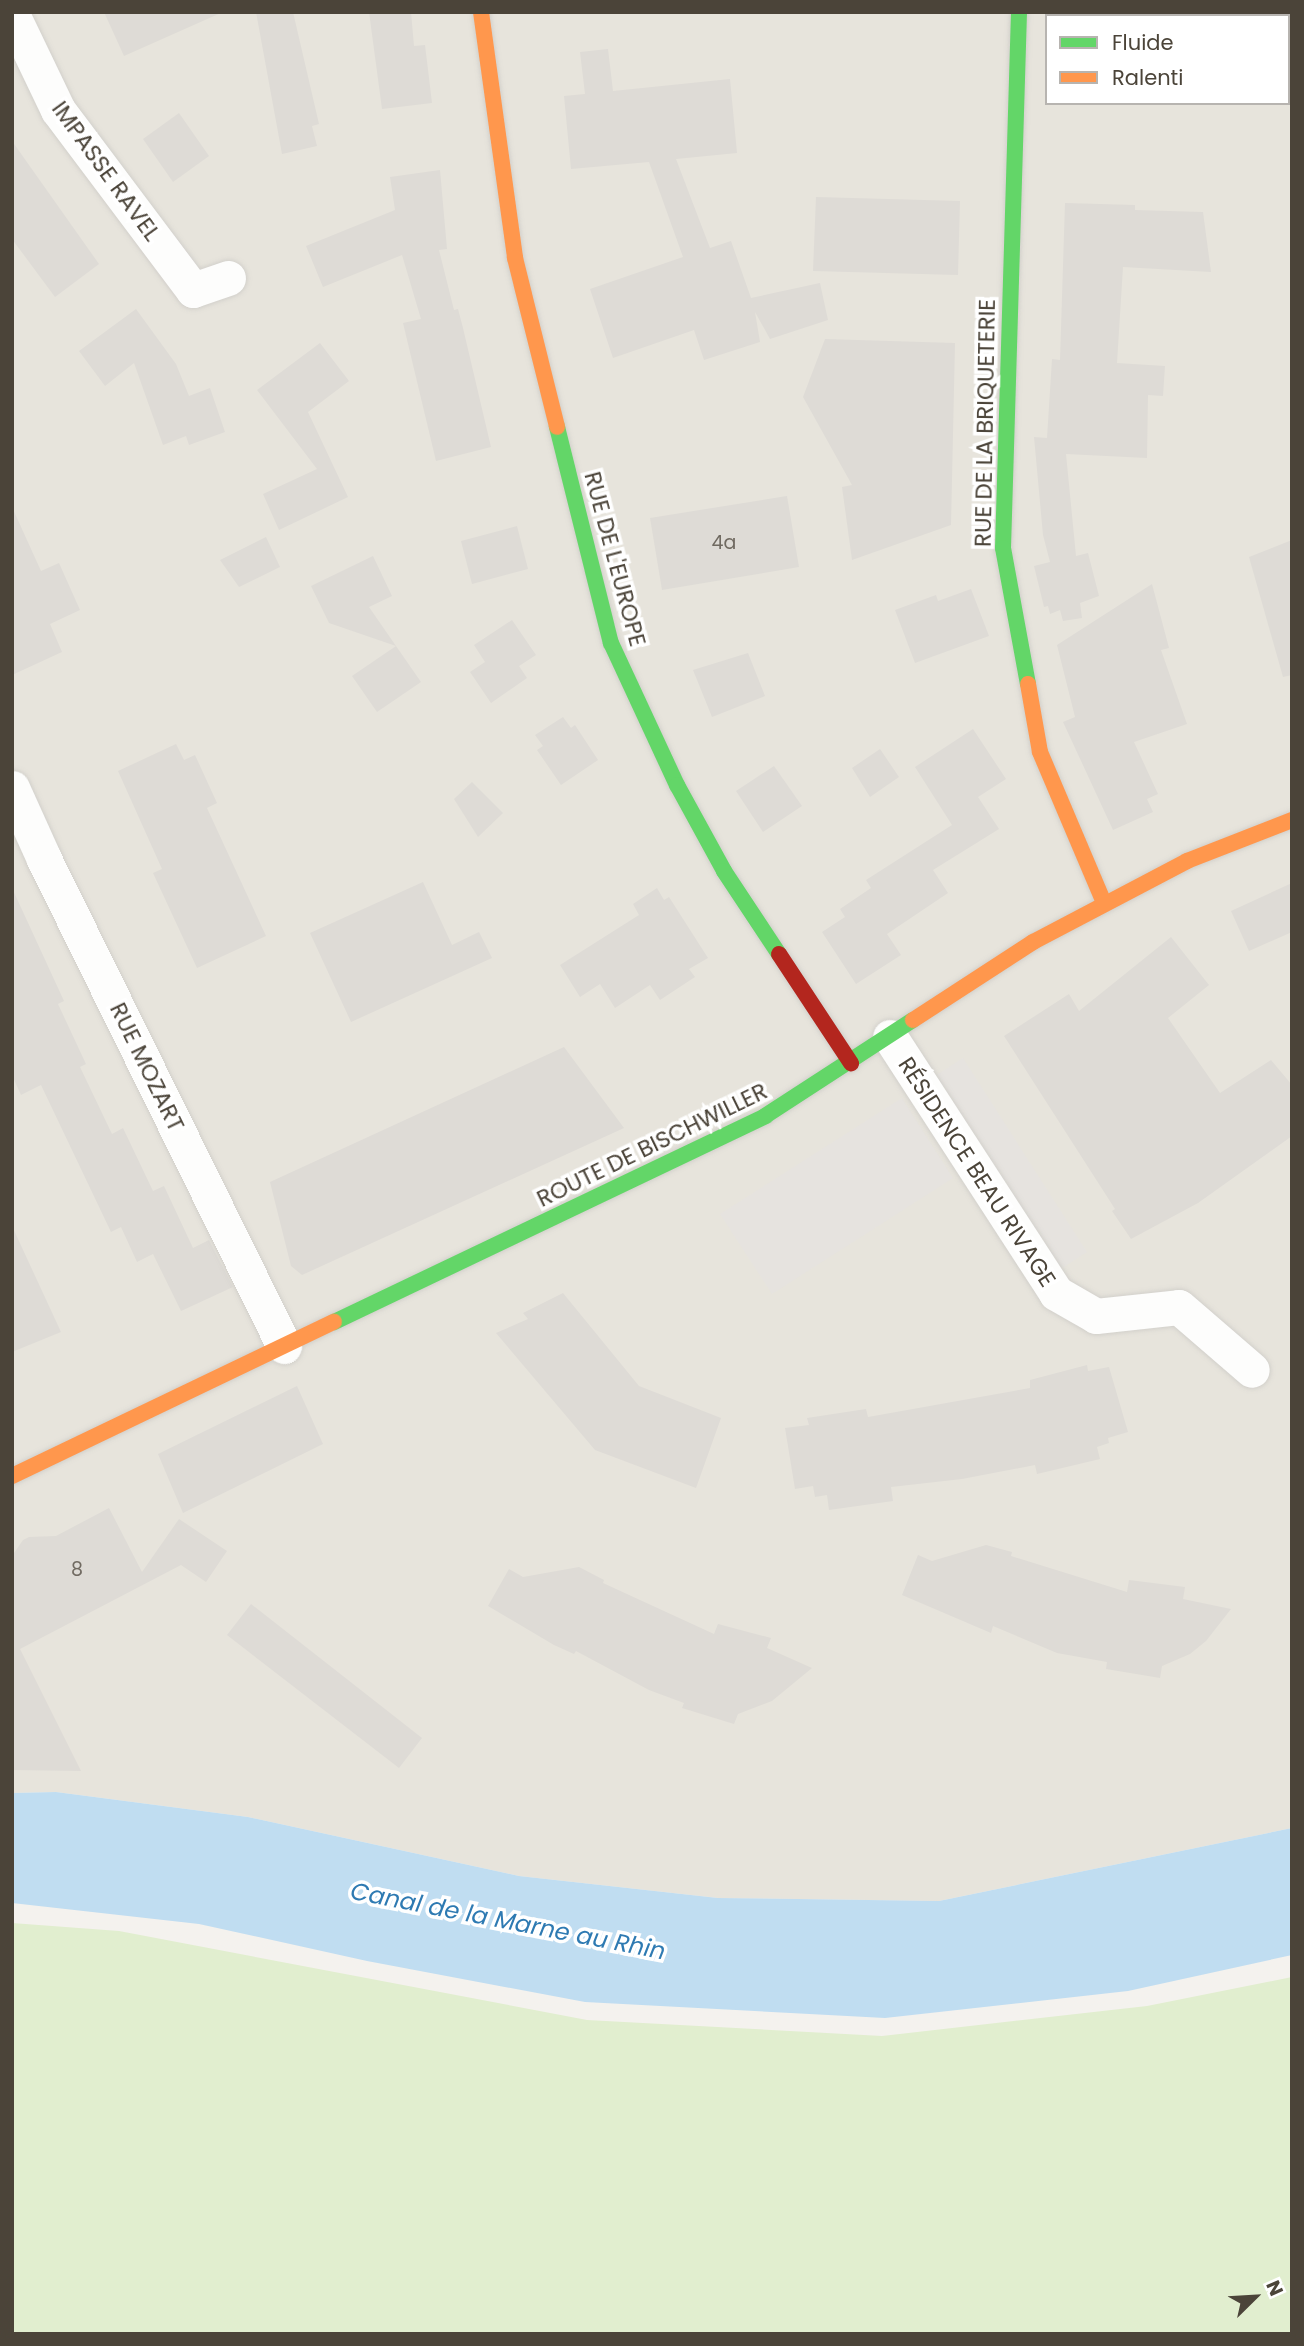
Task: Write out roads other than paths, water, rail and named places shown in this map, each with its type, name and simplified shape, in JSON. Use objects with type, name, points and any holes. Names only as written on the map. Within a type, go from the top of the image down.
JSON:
[{"type":"street","name":"RUE DE L'EUROPE","points":[[481,12],[515,258],[611,643],[677,785],[724,871],[851,1063]]},
{"type":"street","name":"RUE DE LA BRIQUETERIE","points":[[1019,12],[1003,548],[1040,752],[1104,903]]},
{"type":"street","name":"IMPASSE RAVEL","points":[[12,14],[58,110],[193,290],[228,278]]},
{"type":"street","name":"RUE MOZART","points":[[12,788],[44,859],[284,1346]]},
{"type":"street","name":"ROUTE DE BISCHWILLER","points":[[12,1476],[755,1122],[851,1063],[1033,942],[1187,861],[1292,820]]},
{"type":"street","name":"RÉSIDENCE BEAU RIVAGE","points":[[890,1037],[1056,1293],[1096,1316],[1179,1307],[1252,1370]]},
{"type":"water","name":"Canal de la Marne au Rhin","points":[[56,1792],[248,1817],[519,1876],[718,1898],[939,1901],[1292,1828],[1292,1955],[1128,1991],[885,2018],[585,2002],[367,1961],[199,1924],[12,1903],[12,1793]]}]
